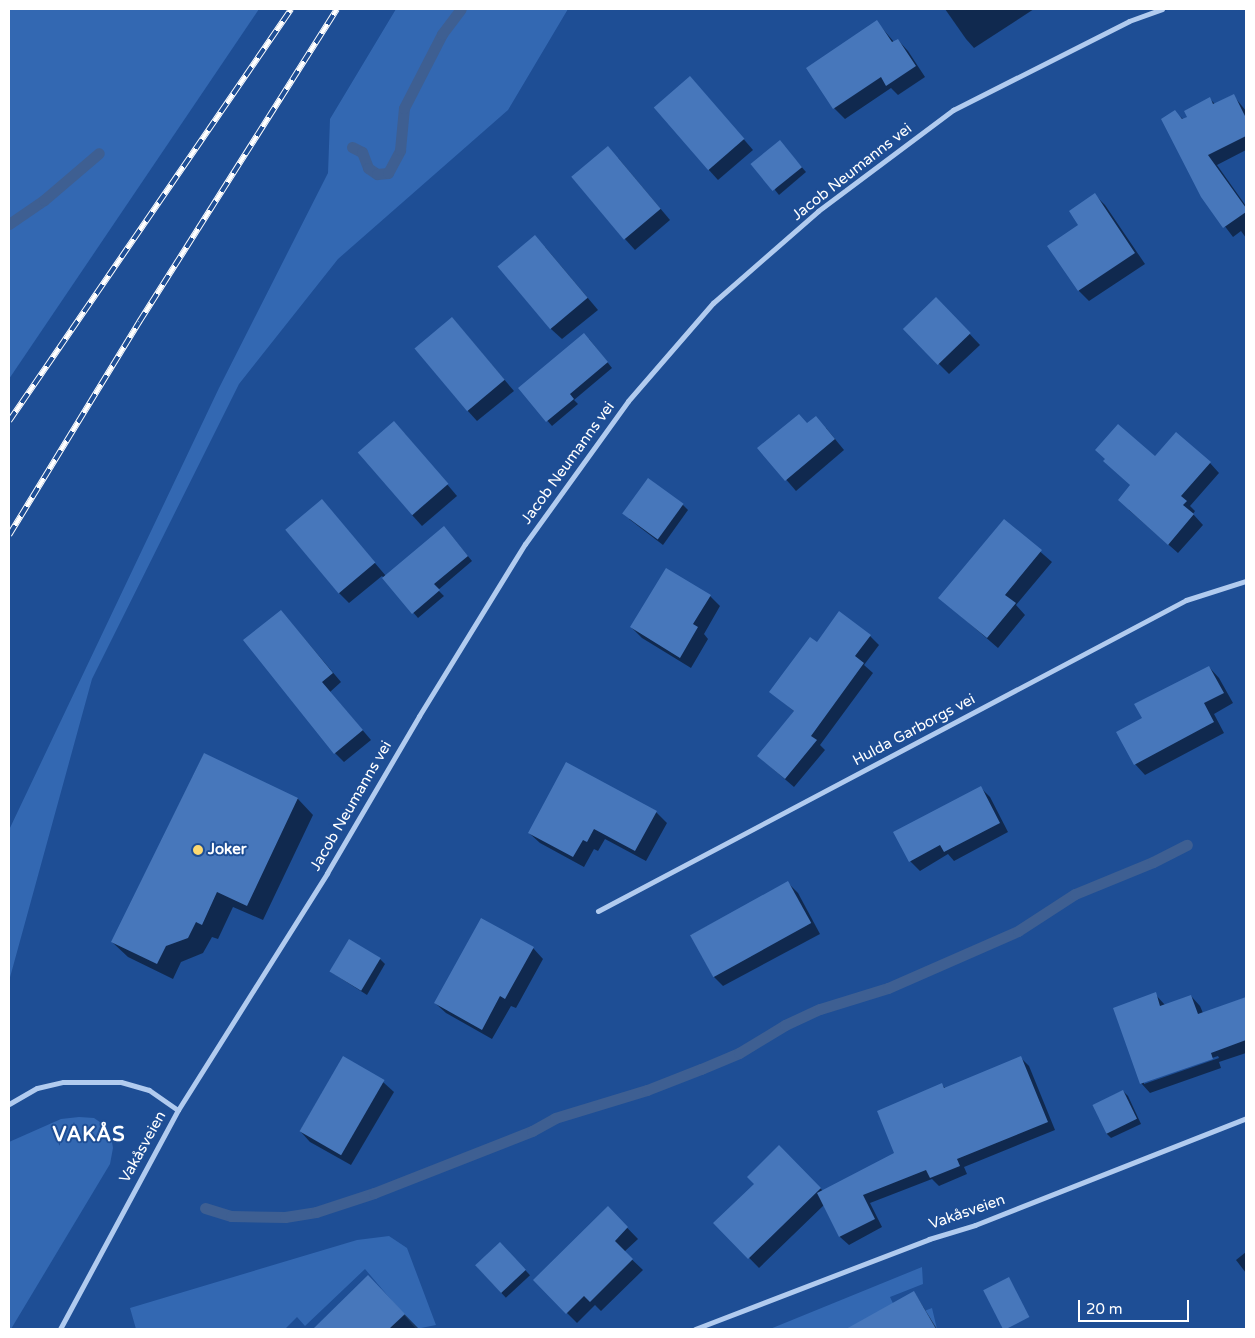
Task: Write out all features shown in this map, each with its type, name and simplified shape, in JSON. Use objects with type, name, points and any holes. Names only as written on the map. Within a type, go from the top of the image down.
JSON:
[{"type":"street","name":"Jacob Neumanns vei","points":[[178,1110],[327,873],[419,716],[525,544],[628,401],[713,303],[818,211],[953,110],[1129,21],[1162,9]]},
{"type":"street","name":"Hulda Garborgs vei","points":[[598,911],[1186,600],[1246,581]]},
{"type":"street","name":"Vakåsveien","points":[[9,1104],[37,1088],[63,1082],[121,1082],[149,1090],[178,1110],[60,1329]]},
{"type":"street","name":"Vakåsveien","points":[[695,1329],[929,1239],[975,1225],[1246,1118]]},
{"type":"shaded area","points":[[9,9],[259,9],[9,379]]},
{"type":"shaded area","points":[[396,9],[568,9],[508,110],[338,259],[239,384],[92,679],[9,981],[9,830],[219,388],[328,173],[330,119]]},
{"type":"shaded area","points":[[94,1118],[104,1125],[111,1136],[113,1148],[110,1164],[11,1329],[9,1328],[9,1142],[61,1119]]},
{"type":"shaded area","points":[[389,1236],[407,1248],[436,1325],[416,1329],[365,1269],[305,1326],[297,1317],[285,1329],[136,1329],[130,1308],[357,1240]]},
{"type":"shaded area","points":[[922,1267],[923,1284],[890,1297],[901,1320],[932,1308],[937,1329],[770,1329]]},
{"type":"building","points":[[877,20],[892,42],[898,39],[916,66],[886,86],[881,77],[833,109],[806,68]]},
{"type":"building","points":[[690,76],[744,139],[708,170],[654,107]]},
{"type":"building","points":[[1234,94],[1246,118],[1246,136],[1208,155],[1246,208],[1246,212],[1223,228],[1201,197],[1161,119],[1175,110],[1182,119],[1187,117],[1184,111],[1210,97],[1213,104]]},
{"type":"building","points":[[780,140],[802,167],[772,191],[750,164]]},
{"type":"building","points":[[608,146],[661,209],[624,240],[571,177]]},
{"type":"building","points":[[1095,193],[1135,253],[1078,291],[1047,246],[1078,225],[1069,211]]},
{"type":"building","points":[[535,235],[588,298],[550,329],[497,266]]},
{"type":"building","points":[[936,297],[971,333],[938,365],[903,329]]},
{"type":"building","points":[[452,317],[505,380],[467,411],[414,348]]},
{"type":"building","points":[[584,333],[608,362],[570,394],[574,399],[546,422],[518,388]]},
{"type":"building","points":[[799,414],[807,423],[816,416],[835,439],[785,481],[757,448]]},
{"type":"building","points":[[394,421],[448,484],[412,515],[358,452]]},
{"type":"building","points":[[1118,424],[1155,456],[1176,432],[1211,462],[1181,496],[1187,501],[1183,505],[1194,514],[1168,545],[1118,500],[1130,485],[1103,461],[1105,459],[1095,450]]},
{"type":"building","points":[[648,478],[684,504],[658,539],[622,514]]},
{"type":"building","points":[[322,499],[375,563],[339,593],[285,530]]},
{"type":"building","points":[[1004,519],[1042,550],[1005,595],[1016,603],[987,638],[938,598]]},
{"type":"building","points":[[444,526],[468,556],[434,584],[440,590],[412,614],[382,578]]},
{"type":"building","points":[[666,568],[711,595],[693,624],[698,627],[680,658],[630,627]]},
{"type":"building","points":[[281,610],[333,673],[322,682],[363,730],[334,754],[243,640]]},
{"type":"building","points":[[839,611],[871,635],[855,656],[864,663],[811,736],[817,740],[785,779],[757,756],[794,711],[769,692],[810,637],[817,642]]},
{"type":"building","points":[[1209,666],[1224,693],[1204,703],[1214,722],[1134,765],[1116,732],[1142,718],[1134,704]]},
{"type":"building","points":[[204,753],[298,798],[247,906],[217,892],[202,925],[196,922],[188,938],[166,946],[157,964],[111,942]]},
{"type":"building","points":[[566,762],[657,811],[635,851],[594,829],[587,842],[583,840],[573,857],[528,833]]},
{"type":"building","points":[[981,786],[1000,823],[944,852],[940,845],[909,862],[893,832]]},
{"type":"building","points":[[788,881],[811,923],[713,977],[690,935]]},
{"type":"building","points":[[481,918],[534,947],[505,999],[500,996],[482,1030],[434,1003]]},
{"type":"building","points":[[349,939],[381,958],[361,991],[329,972]]},
{"type":"building","points":[[1156,992],[1160,1006],[1191,995],[1198,1014],[1246,997],[1246,1040],[1211,1053],[1213,1059],[1140,1084],[1113,1008]]},
{"type":"building","points":[[343,1056],[385,1080],[341,1155],[299,1131]]},
{"type":"building","points":[[1021,1056],[1048,1122],[957,1159],[960,1166],[930,1178],[926,1170],[863,1195],[875,1219],[839,1237],[817,1193],[894,1153],[877,1111],[942,1083],[944,1088]]},
{"type":"building","points":[[1123,1090],[1137,1119],[1106,1134],[1092,1105]]},
{"type":"building","points":[[779,1145],[821,1188],[748,1259],[713,1223],[754,1184],[747,1177]]},
{"type":"building","points":[[608,1206],[628,1227],[615,1241],[633,1259],[590,1302],[584,1296],[566,1314],[533,1280]]},
{"type":"building","points":[[500,1242],[526,1270],[501,1293],[475,1265]]},
{"type":"building","points":[[368,1275],[405,1314],[389,1329],[313,1329]]},
{"type":"building","points":[[1009,1277],[1029,1317],[1003,1329],[983,1290]]},
{"type":"building","points":[[914,1291],[936,1329],[846,1329]]},
{"type":"waterway","points":[[352,147],[362,152],[368,168],[377,174],[388,173],[400,150],[404,108],[442,34],[461,9]]},
{"type":"waterway","points":[[9,224],[44,200],[99,153]]},
{"type":"waterway","points":[[205,1208],[231,1216],[285,1217],[316,1212],[374,1193],[532,1131],[555,1118],[647,1090],[739,1053],[785,1025],[820,1009],[888,988],[1018,931],[1075,894],[1153,862],[1187,845]]},
{"type":"railway","points":[[9,421],[291,9]]},
{"type":"railway","points":[[9,535],[139,322],[337,9]]},
{"type":"place","name":"Joker","points":[[198,850]]},
{"type":"district","name":"VAKÅS","points":[[89,1135]]}]
